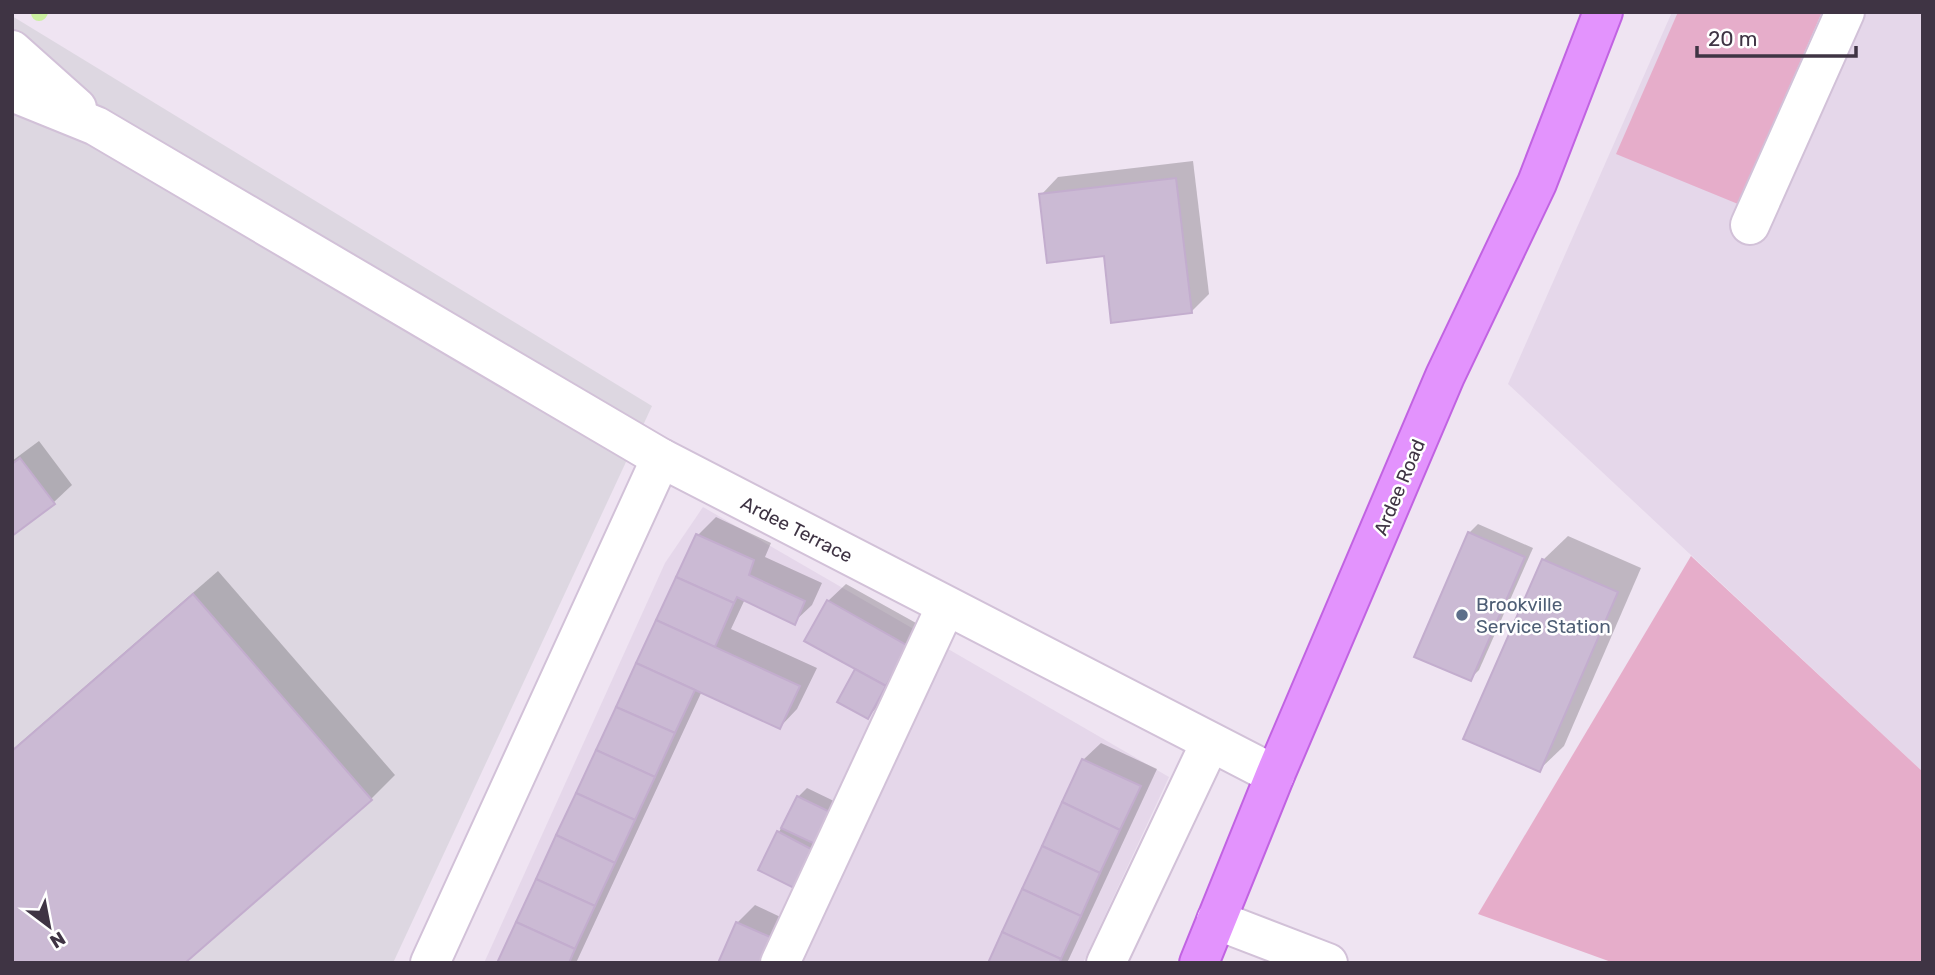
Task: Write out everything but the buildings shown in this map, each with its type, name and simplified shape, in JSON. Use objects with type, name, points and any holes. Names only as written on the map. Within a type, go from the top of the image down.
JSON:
[{"type":"main road","name":"Ardee Road","points":[[1199,963],[1275,775],[1445,376],[1537,183],[1603,12]]},
{"type":"street","points":[[1751,225],[1845,12]]},
{"type":"street","points":[[12,50],[96,126]]},
{"type":"street","points":[[12,92],[96,126]]},
{"type":"street","name":"Ardee Terrace","points":[[96,126],[661,458],[1275,775]]},
{"type":"street","points":[[430,963],[661,458]]},
{"type":"street","points":[[780,963],[946,606]]},
{"type":"street","points":[[1106,963],[1210,743]]},
{"type":"street","points":[[1216,920],[1328,963]]},
{"type":"shaded area","points":[[1672,12],[1923,12],[1923,772],[1508,384]]},
{"type":"shaded area","points":[[1678,12],[1822,12],[1738,204],[1616,154]]},
{"type":"shaded area","points":[[12,16],[652,406],[393,963],[12,963]]},
{"type":"shaded area","points":[[703,507],[1169,777],[1083,963],[484,963],[665,563]]},
{"type":"shaded area","points":[[1691,556],[1923,772],[1923,963],[1614,963],[1478,914]]},
{"type":"place","name":"Brookville Service Station","points":[[1462,615]]}]
